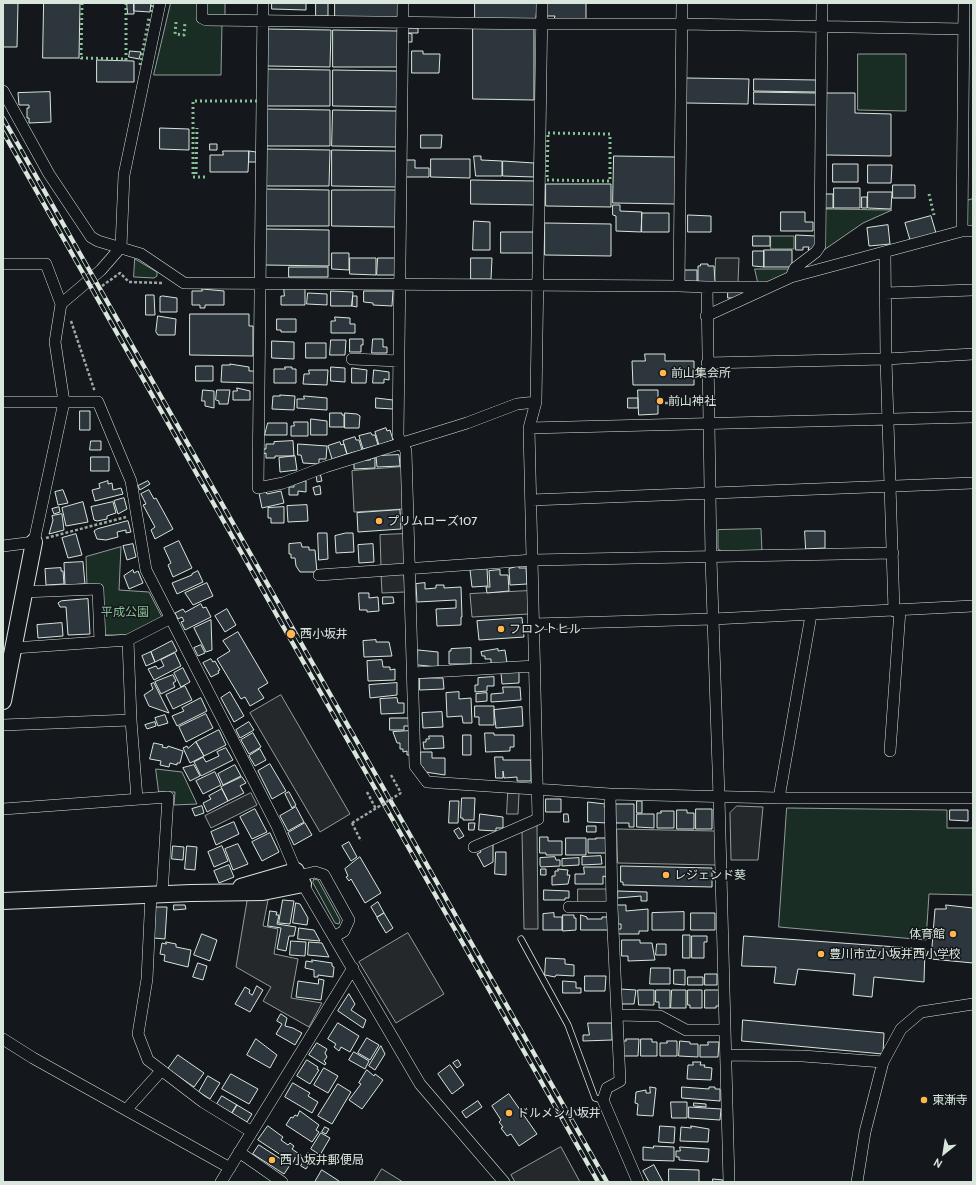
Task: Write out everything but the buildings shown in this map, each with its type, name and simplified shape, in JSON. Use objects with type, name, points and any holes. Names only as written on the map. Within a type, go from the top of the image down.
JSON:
[{"type":"street","points":[[61,304],[101,270],[121,247],[124,175],[160,3]]},
{"type":"street","points":[[202,3],[202,16],[204,19],[403,23],[682,24],[964,29]]},
{"type":"street","points":[[263,3],[258,488],[284,483],[325,467],[467,423],[517,404],[536,402]]},
{"type":"street","points":[[403,3],[398,436],[406,451],[415,766],[427,782],[610,794],[779,798],[973,798]]},
{"type":"street","points":[[474,847],[538,819],[530,428],[536,402],[542,3]]},
{"type":"street","points":[[679,286],[682,3]]},
{"type":"street","points":[[791,277],[795,268],[816,252],[820,246],[822,3]]},
{"type":"street","points":[[706,316],[791,277],[968,231],[964,3]]},
{"type":"street","points":[[3,91],[49,174],[91,237],[105,244],[121,247],[141,254],[184,283],[260,282],[770,287]]},
{"type":"street","points":[[885,252],[886,358],[890,485],[897,610],[890,751]]},
{"type":"street","points":[[3,264],[46,264],[61,304],[55,342],[64,402],[23,592],[14,648],[7,664],[3,701]]},
{"type":"street","points":[[707,286],[706,316],[711,558],[729,1182]]},
{"type":"street","points":[[885,293],[973,290]]},
{"type":"street","points":[[707,363],[973,354]]},
{"type":"street","points":[[352,359],[399,361]]},
{"type":"street","points":[[3,402],[98,402],[130,481],[146,570],[277,826],[299,877],[420,1084],[504,1182]]},
{"type":"street","points":[[530,428],[973,417]]},
{"type":"street","points":[[531,500],[973,483]]},
{"type":"street","points":[[3,546],[34,542]]},
{"type":"street","points":[[319,575],[533,560],[711,558],[893,553]]},
{"type":"street","points":[[23,592],[98,589],[100,642]]},
{"type":"street","points":[[534,624],[811,615],[973,606]]},
{"type":"street","points":[[779,798],[811,615]]},
{"type":"street","points":[[14,648],[128,640],[171,618]]},
{"type":"street","points":[[128,640],[131,720],[138,799]]},
{"type":"street","points":[[413,672],[535,666]]},
{"type":"street","points":[[3,726],[131,720]]},
{"type":"street","points":[[610,794],[612,907],[620,1081],[607,1088],[603,1100],[638,1182]]},
{"type":"street","points":[[3,809],[168,797],[147,979],[138,1034],[148,1060],[203,1102],[252,1132]]},
{"type":"street","points":[[3,901],[224,892],[299,877],[315,872],[324,875],[349,920],[344,931],[334,937]]},
{"type":"street","points":[[569,907],[612,907]]},
{"type":"street","points":[[221,1182],[353,968]]},
{"type":"street","points":[[857,1182],[865,1132],[883,1062],[901,1029],[921,1012],[973,1004]]},
{"type":"street","points":[[617,1016],[660,1016],[686,1030],[725,1030]]},
{"type":"street","points":[[3,1039],[33,1058],[230,1168]]},
{"type":"street","points":[[726,1055],[803,1056],[883,1062]]},
{"type":"street","points":[[126,1110],[161,1071]]},
{"type":"street","points":[[239,1152],[282,1182]]},
{"type":"lane","points":[[521,939],[568,1024],[595,1098],[603,1100]]},
{"type":"path","points":[[120,272],[129,282],[184,283]]},
{"type":"path","points":[[68,314],[98,402]]},
{"type":"path","points":[[660,403],[694,403]]},
{"type":"path","points":[[34,542],[136,514]]},
{"type":"path","points":[[361,841],[352,823],[401,793],[391,775]]},
{"type":"path","points":[[367,792],[376,809]]},
{"type":"green space","points":[[171,3],[199,3],[198,17],[222,23],[221,75],[154,75]]},
{"type":"green space","points":[[204,3],[225,3],[225,18],[204,18]]},
{"type":"green space","points":[[858,54],[906,54],[906,111],[858,110]]},
{"type":"green space","points":[[973,199],[973,227],[966,227],[966,201]]},
{"type":"green space","points":[[824,209],[892,210],[863,223],[821,252]]},
{"type":"green space","points":[[771,236],[794,236],[794,249],[771,249]]},
{"type":"green space","points":[[135,259],[157,272],[157,276],[154,278],[134,277]]},
{"type":"green space","points":[[755,269],[789,269],[787,276],[775,282],[758,282]]},
{"type":"green space","points":[[761,529],[762,552],[724,553],[718,549],[718,530]]},
{"type":"green space","name":"平成公園","points":[[121,547],[119,590],[149,592],[162,617],[127,635],[104,635],[101,585],[87,586],[86,557]]},
{"type":"green space","points":[[156,769],[182,772],[197,804],[174,805],[175,792],[159,792]]},
{"type":"green space","points":[[787,808],[947,810],[947,828],[973,828],[973,895],[929,894],[926,940],[779,927]]},
{"type":"green space","points":[[314,879],[318,880],[340,920],[339,924],[335,923],[313,883]]},
{"type":"shaded area","points":[[716,258],[739,258],[738,282],[715,282]]},
{"type":"shaded area","points":[[402,467],[403,509],[354,512],[352,471]]},
{"type":"shaded area","points":[[404,534],[405,565],[381,566],[380,535]]},
{"type":"shaded area","points":[[404,572],[405,592],[382,593],[381,573]]},
{"type":"shaded area","points":[[528,591],[529,614],[472,617],[470,594]]},
{"type":"shaded area","points":[[281,695],[350,814],[320,832],[250,713]]},
{"type":"shaded area","points":[[251,793],[257,805],[211,828],[205,816]]},
{"type":"shaded area","points":[[508,793],[519,793],[518,814],[507,814]]},
{"type":"shaded area","points":[[737,806],[763,807],[758,860],[731,860],[730,813]]},
{"type":"shaded area","points":[[537,825],[538,929],[524,929],[522,831]]},
{"type":"shaded area","points":[[617,829],[715,831],[716,865],[618,863]]},
{"type":"shaded area","points":[[578,889],[608,889],[608,903],[578,903]]},
{"type":"shaded area","points":[[268,900],[263,926],[278,929],[274,954],[298,959],[291,998],[322,1003],[309,1027],[263,1001],[271,987],[236,967],[247,901]]},
{"type":"shaded area","points":[[408,933],[444,994],[396,1023],[359,962]]},
{"type":"shaded area","points":[[561,1147],[580,1182],[515,1182],[511,1175]]},
{"type":"shaded area","points":[[382,1169],[403,1182],[374,1182]]},
{"type":"railway","points":[[3,118],[607,1182]]},
{"type":"railway","points":[[3,132],[598,1182]]},
{"type":"hedge","points":[[82,3],[81,58],[125,59]]},
{"type":"hedge","points":[[126,3],[126,60]]},
{"type":"hedge","points":[[151,12],[153,3]]},
{"type":"hedge","points":[[140,65],[149,18]]},
{"type":"hedge","points":[[176,22],[175,34],[184,35],[185,22]]},
{"type":"hedge","points":[[205,177],[193,177],[193,101],[258,101]]},
{"type":"hedge","points":[[196,174],[197,128]]},
{"type":"hedge","points":[[548,133],[610,134],[610,181],[547,180],[548,133]]},
{"type":"hedge","points":[[929,194],[934,215]]},
{"type":"place","name":"前山集会所","points":[[663,373]]},
{"type":"place","name":"前山神社","points":[[660,401]]},
{"type":"place","name":"プリムローズ107","points":[[379,521]]},
{"type":"place","name":"フロントヒル","points":[[501,629]]},
{"type":"place","name":"西小坂井","points":[[291,634]]},
{"type":"place","name":"レジェンド葵","points":[[666,875]]},
{"type":"place","name":"体育館","points":[[953,934]]},
{"type":"place","name":"豊川市立小坂井西小学校","points":[[821,954]]},
{"type":"place","name":"東漸寺","points":[[924,1100]]},
{"type":"place","name":"ドルメン小坂井","points":[[509,1113]]},
{"type":"place","name":"西小坂井郵便局","points":[[272,1160]]}]
